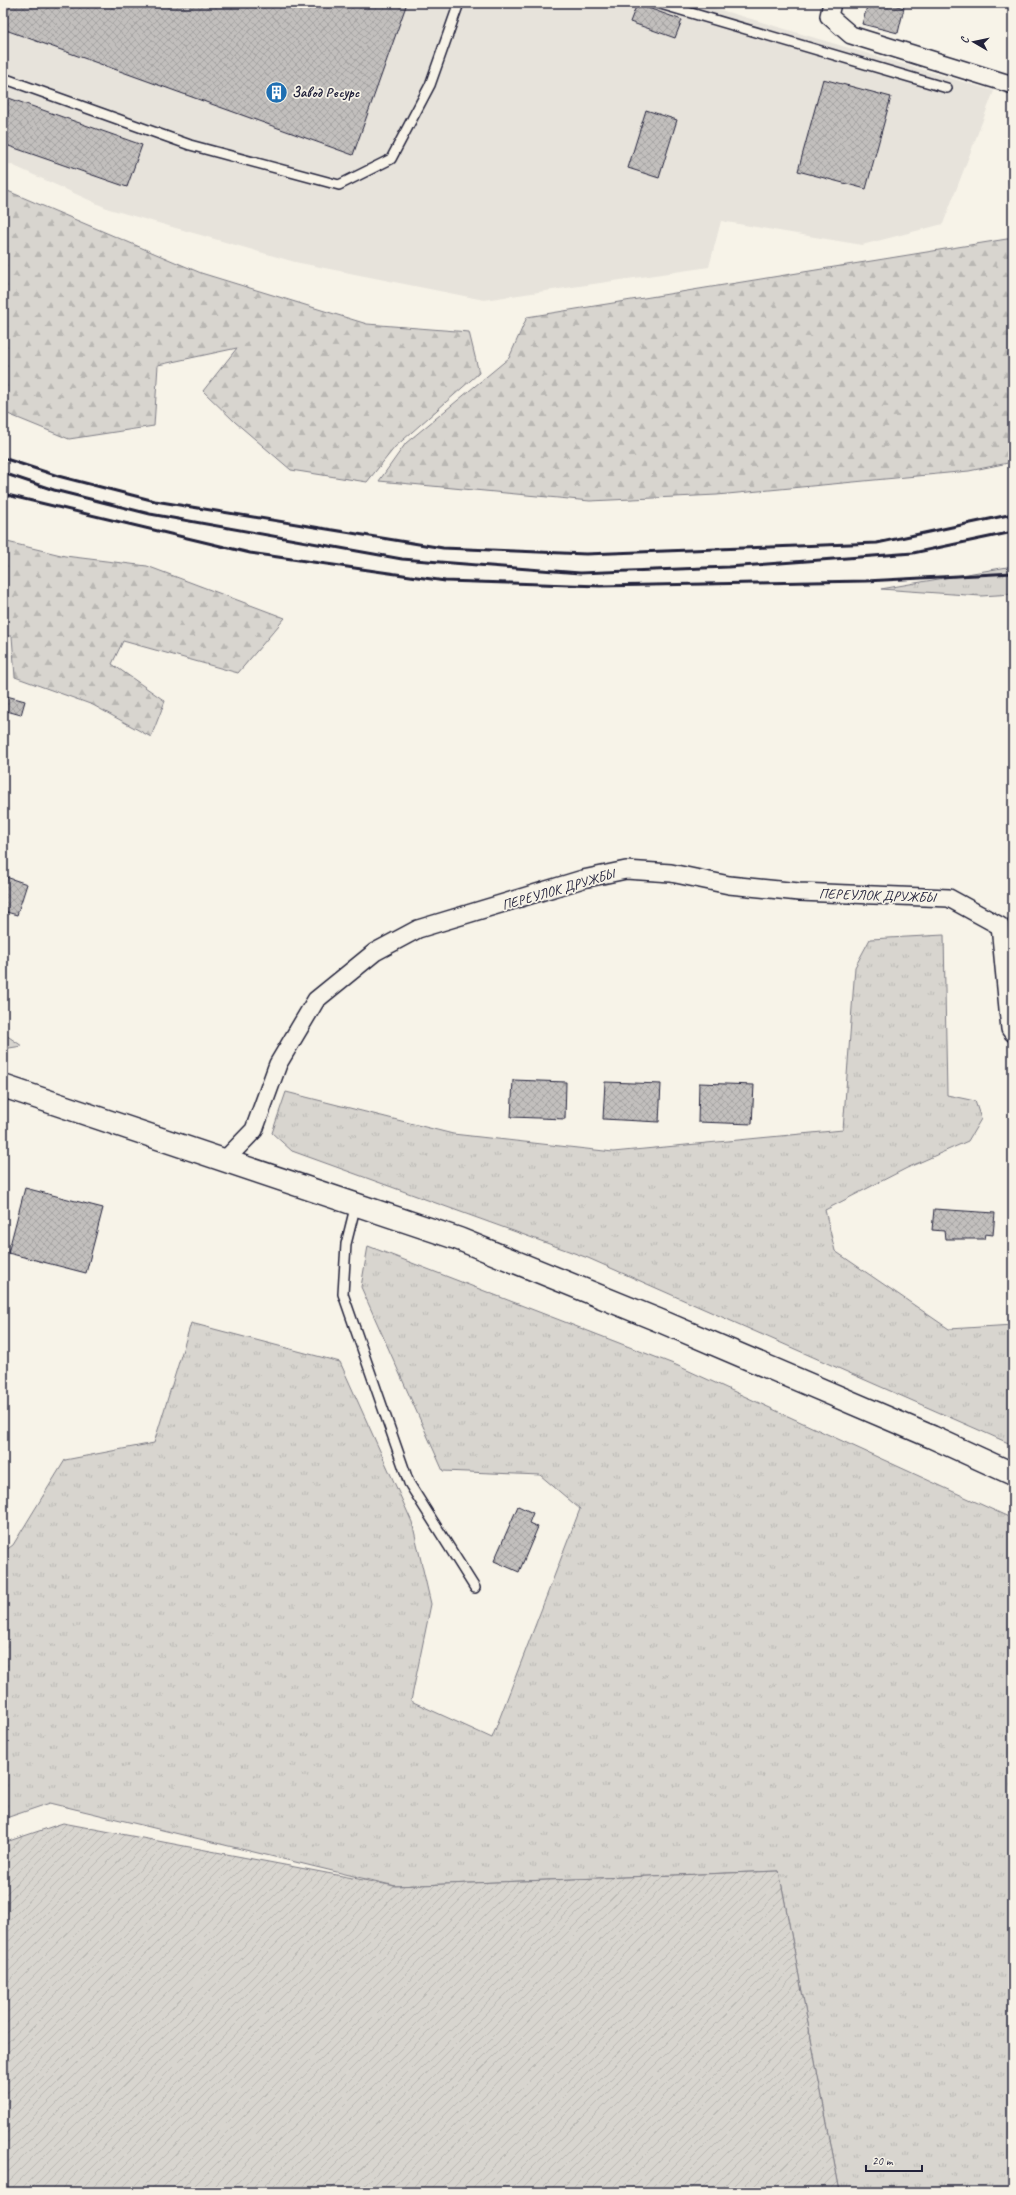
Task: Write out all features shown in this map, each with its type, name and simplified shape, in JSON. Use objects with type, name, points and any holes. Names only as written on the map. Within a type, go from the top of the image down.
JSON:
[{"type":"main road","points":[[3,1086],[459,1239],[658,1320],[932,1436],[1013,1474]]},
{"type":"street","points":[[831,9],[851,35],[1013,85]]},
{"type":"street","name":"ПЕРЕУЛОК ДРУЖБЫ","points":[[225,1160],[254,1130],[278,1064],[316,1000],[375,952],[418,929],[583,880],[626,870],[671,873],[729,885],[799,892],[949,898],[1000,926],[1010,1029],[1013,1033]]},
{"type":"lane","points":[[3,78],[190,145],[339,185],[391,159],[430,85],[458,3]]},
{"type":"lane","points":[[657,3],[947,88]]},
{"type":"lane","points":[[356,1204],[346,1244],[343,1294],[409,1483],[475,1588]]},
{"type":"shaded area","points":[[3,3],[697,3],[994,91],[943,224],[862,245],[721,221],[709,267],[484,300],[295,262],[109,209],[3,161]]},
{"type":"green space","points":[[3,189],[201,273],[367,324],[469,332],[479,373],[395,447],[367,482],[291,470],[235,422],[203,391],[237,348],[158,365],[154,426],[69,439],[3,412]]},
{"type":"green space","points":[[1013,238],[1013,462],[969,471],[717,495],[590,501],[379,481],[406,443],[509,358],[527,317]]},
{"type":"green space","points":[[3,541],[65,556],[147,566],[285,618],[238,673],[123,641],[112,664],[165,701],[151,737],[93,705],[15,677],[12,636],[3,636]]},
{"type":"green space","points":[[1013,566],[1013,594],[981,596],[881,589]]},
{"type":"green space","points":[[944,935],[947,1095],[975,1101],[981,1119],[968,1141],[907,1168],[825,1210],[835,1251],[949,1329],[1013,1325],[1013,1445],[588,1258],[292,1151],[272,1133],[286,1092],[453,1134],[613,1152],[843,1130],[855,967],[870,939]]},
{"type":"green space","points":[[3,1033],[22,1046],[3,1049]]},
{"type":"green space","points":[[368,1246],[676,1365],[1013,1519],[1013,2192],[840,2192],[779,1871],[395,1886],[50,1803],[3,1819],[3,1552],[13,1545],[65,1460],[154,1443],[191,1323],[340,1362],[412,1522],[431,1604],[411,1701],[492,1738],[580,1509],[540,1475],[443,1471],[361,1287]]},
{"type":"green space","points":[[63,1823],[395,1886],[779,1871],[840,2192],[631,2192],[581,2190],[575,2192],[3,2192],[3,1843]]},
{"type":"building","name":"Завод Ресурс","points":[[3,3],[407,3],[353,155],[3,29]]},
{"type":"building","points":[[868,3],[887,3],[904,8],[898,33],[862,24]]},
{"type":"building","points":[[637,4],[682,20],[675,38],[630,22]]},
{"type":"building","points":[[823,79],[891,97],[866,189],[798,171]]},
{"type":"building","points":[[3,96],[142,145],[127,187],[3,144]]},
{"type":"building","points":[[646,110],[677,120],[659,178],[628,168]]},
{"type":"building","points":[[3,695],[25,701],[21,715],[3,710]]},
{"type":"building","points":[[3,876],[27,884],[17,915],[3,911]]},
{"type":"building","points":[[513,1080],[566,1082],[565,1119],[511,1117]]},
{"type":"building","points":[[605,1082],[661,1084],[659,1122],[603,1119]]},
{"type":"building","points":[[699,1083],[754,1085],[752,1124],[698,1122]]},
{"type":"building","points":[[25,1188],[103,1208],[86,1273],[8,1253]]},
{"type":"building","points":[[934,1209],[995,1213],[993,1235],[985,1234],[984,1239],[945,1239],[944,1231],[932,1230]]},
{"type":"building","points":[[518,1506],[533,1513],[529,1523],[538,1527],[519,1572],[494,1561]]},
{"type":"railway","points":[[3,458],[58,476],[155,501],[443,548],[586,554],[877,543],[1013,514]]},
{"type":"railway","points":[[3,473],[54,490],[150,514],[402,559],[580,573],[728,567],[913,553],[1013,532]]},
{"type":"railway","points":[[3,494],[250,553],[445,581],[600,586],[866,581],[1013,573]]},
{"type":"place","name":"Завод Ресурс","points":[[277,92]]}]
